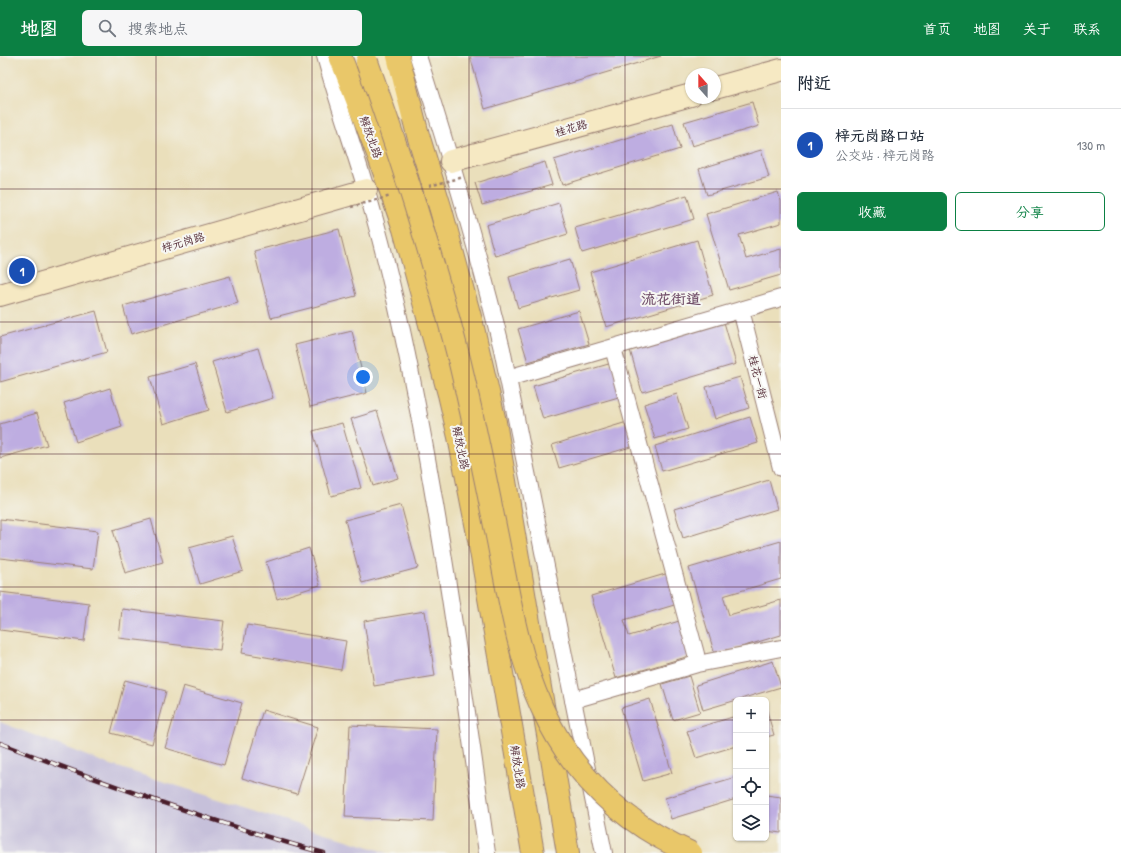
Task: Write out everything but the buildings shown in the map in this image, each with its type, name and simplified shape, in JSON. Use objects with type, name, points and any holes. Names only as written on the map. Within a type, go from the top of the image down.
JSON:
[{"type":"highway","name":"解放北路","points":[[340,56],[378,154],[404,229],[449,394],[478,534],[533,853]]},
{"type":"highway","points":[[398,56],[418,135],[464,291],[495,422],[568,853]]},
{"type":"highway","points":[[370,58],[445,304],[475,429],[521,647],[542,707],[567,753],[609,801],[643,828],[691,853]]},
{"type":"street","points":[[325,56],[366,190],[397,307],[427,464],[460,657],[487,853]]},
{"type":"street","points":[[418,56],[451,161],[492,307],[508,378],[604,853]]},
{"type":"street","points":[[370,58],[418,135]]},
{"type":"street","points":[[721,86],[781,70]]},
{"type":"street","name":"桂花路","points":[[451,161],[685,97]]},
{"type":"street","name":"梓元岗路","points":[[0,294],[366,190]]},
{"type":"street","points":[[508,378],[781,298]]},
{"type":"street","name":"桂花一街","points":[[741,310],[781,468]]},
{"type":"street","points":[[613,348],[696,654]]},
{"type":"street","points":[[573,700],[697,664],[781,648]]},
{"type":"shaded area","points":[[0,722],[105,763],[388,853],[0,853]]},
{"type":"railway","points":[[0,743],[201,816],[324,853]]},
{"type":"place","name":"梓元岗路口站","points":[[22,271]]},
{"type":"district","name":"流花街道","points":[[671,298]]}]
